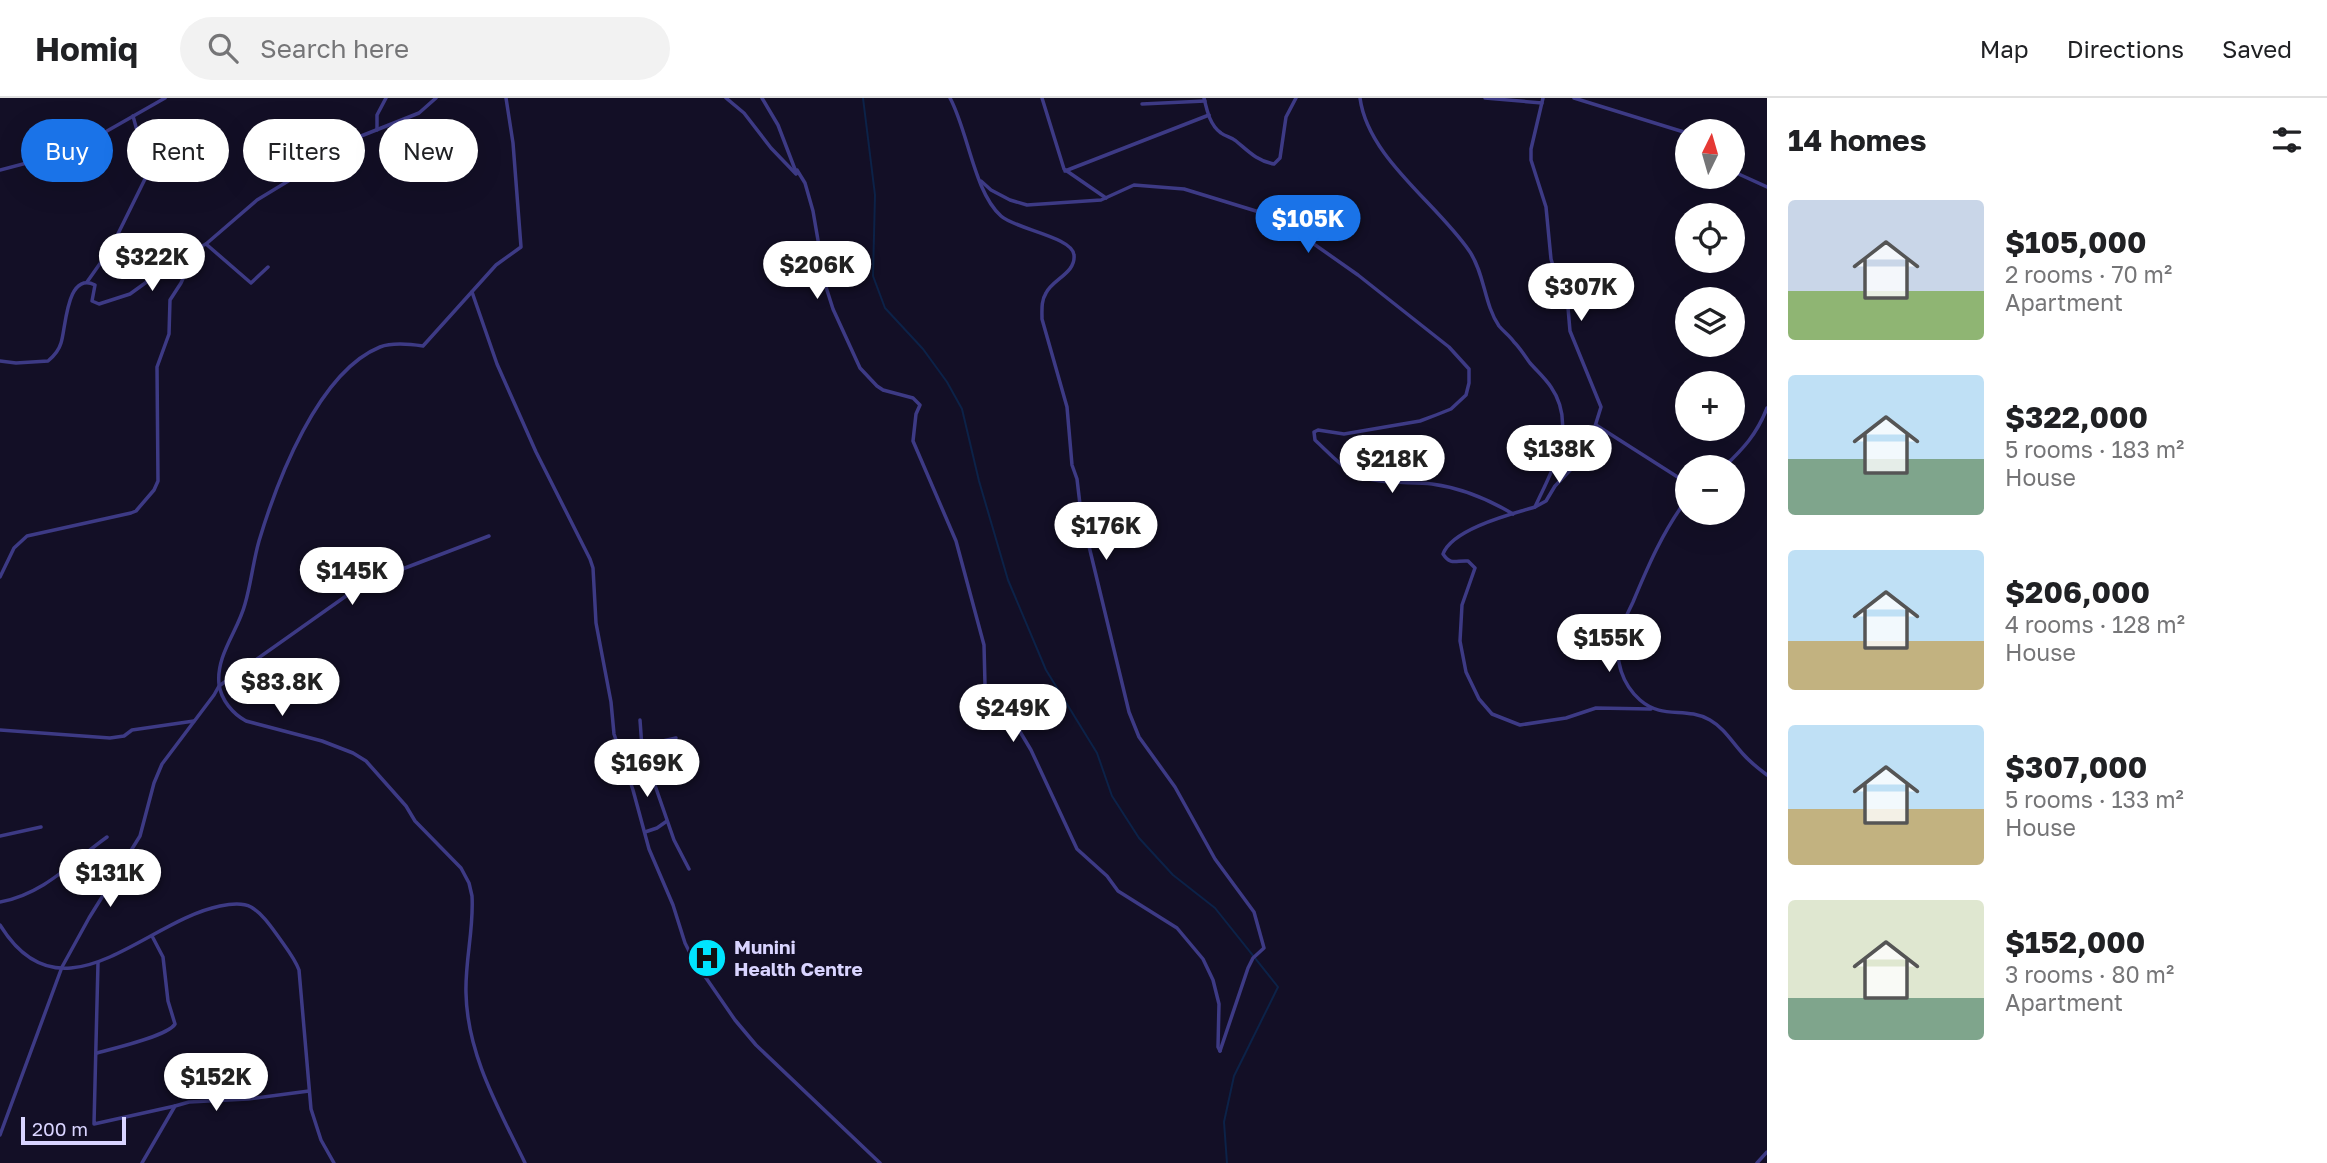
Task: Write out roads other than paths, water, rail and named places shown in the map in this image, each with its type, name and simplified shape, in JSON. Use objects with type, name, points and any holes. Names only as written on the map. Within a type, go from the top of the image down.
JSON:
[{"type":"street","points":[[0,170],[28,164],[80,145],[165,98]]},
{"type":"street","points":[[377,130],[377,115],[387,98]]},
{"type":"street","points":[[0,577],[14,548],[27,536],[131,513],[136,511],[157,486],[158,359],[169,334],[170,300],[196,250],[257,200],[318,163],[341,144],[419,113],[436,98]]},
{"type":"street","points":[[506,98],[511,121],[516,203],[522,244],[496,265],[423,346],[395,344],[379,348],[344,372],[319,402],[278,487],[259,542],[238,627],[223,653],[219,685],[230,708],[238,717],[323,741],[366,761],[406,806],[415,821],[461,868],[469,883],[472,897],[466,994],[472,1045],[525,1163]]},
{"type":"street","points":[[726,98],[744,113],[771,148],[796,174]]},
{"type":"street","points":[[762,98],[778,125],[796,174]]},
{"type":"street","points":[[796,174],[797,170],[805,183],[813,211],[826,287],[833,309],[860,368],[883,390],[913,398],[920,405],[916,414],[913,441],[956,541],[984,645],[985,685],[991,699],[1019,730],[1031,750],[1077,849],[1107,876],[1118,891],[1177,928],[1203,959],[1213,980],[1219,1004],[1217,1047],[1220,1051],[1248,968],[1264,947],[1254,912],[1215,859],[1175,787],[1139,737],[1129,712],[1081,513],[1077,479],[1072,466],[1067,407],[1042,319],[1047,289],[1068,271],[1074,253],[1068,245],[1046,234],[1009,223],[992,207],[950,98]]},
{"type":"street","points":[[1042,98],[1065,171],[1107,198]]},
{"type":"street","points":[[1142,104],[1188,103],[1205,99],[1213,125],[1222,134],[1235,139],[1246,152],[1274,164],[1280,158],[1286,117],[1296,98]]},
{"type":"street","points":[[1360,98],[1370,129],[1387,157],[1457,234],[1476,262],[1494,318],[1551,386],[1556,396],[1563,414],[1561,443],[1544,492],[1535,507]]},
{"type":"street","points":[[1485,98],[1542,100],[1531,156],[1546,207],[1551,259],[1567,296],[1570,331],[1601,404],[1596,425],[1579,461],[1555,486],[1546,501],[1469,531],[1449,544],[1443,554],[1449,562],[1468,561],[1475,568],[1462,605],[1460,641],[1466,673],[1484,707],[1492,714],[1520,725],[1555,720],[1595,708],[1693,713],[1721,728],[1744,756],[1767,775]]},
{"type":"street","points":[[1574,98],[1675,130]]},
{"type":"street","points":[[0,361],[35,363],[51,359],[58,350],[71,296],[87,282],[111,248],[145,179],[148,167],[133,116]]},
{"type":"street","points":[[1065,171],[1209,116]]},
{"type":"street","points":[[1745,178],[1767,187]]},
{"type":"street","points":[[980,179],[991,190],[1019,204],[1089,202],[1107,198],[1134,185],[1184,189],[1250,209],[1284,223],[1358,275],[1461,358],[1469,369],[1466,395],[1451,409],[1420,421],[1343,434],[1318,430],[1314,432],[1315,440],[1354,474],[1391,482],[1434,484],[1465,491],[1491,501],[1513,514]]},
{"type":"street","points":[[87,282],[95,285],[92,301],[107,303],[159,278],[187,246],[204,245],[251,283],[268,267]]},
{"type":"street","points":[[472,292],[497,365],[593,568],[596,623],[611,702],[614,734],[649,849],[673,905],[685,943],[735,1020],[756,1045],[880,1163]]},
{"type":"street","points":[[1737,455],[1765,418],[1767,408]]},
{"type":"street","points":[[1596,425],[1675,475]]},
{"type":"street","points":[[1651,709],[1631,690],[1623,678],[1619,666],[1619,635],[1652,555],[1675,518]]},
{"type":"street","points":[[0,1135],[62,967],[140,836],[156,776],[162,764],[196,721],[219,685],[363,584],[489,536]]},
{"type":"street","points":[[640,720],[642,748],[667,821],[689,869]]},
{"type":"street","points":[[0,730],[110,738],[124,736],[132,730],[196,721]]},
{"type":"street","points":[[622,759],[642,748],[676,738]]},
{"type":"street","points":[[645,832],[667,821]]},
{"type":"street","points":[[0,836],[41,827]]},
{"type":"street","points":[[0,902],[15,899],[43,886],[107,837]]},
{"type":"street","points":[[0,925],[10,942],[23,955],[39,965],[62,967],[98,963],[196,914],[228,904],[251,906],[273,929],[299,970],[311,1109],[321,1140],[334,1163]]},
{"type":"street","points":[[97,1053],[172,1029],[175,1024],[168,1000],[163,957],[152,936]]},
{"type":"street","points":[[98,963],[94,1124],[189,1102],[248,1099],[309,1091]]},
{"type":"street","points":[[142,1163],[175,1106]]},
{"type":"street","points":[[1757,1163],[1767,1152]]},
{"type":"waterway","points":[[863,98],[875,195],[873,276],[885,308],[923,349],[947,382],[962,409],[979,481],[1008,580],[1046,670],[1097,753],[1112,796],[1139,838],[1173,875],[1215,908],[1278,987],[1234,1076],[1224,1122],[1227,1163]]},
{"type":"place","name":"Munini Health Centre","points":[[707,958]]}]
